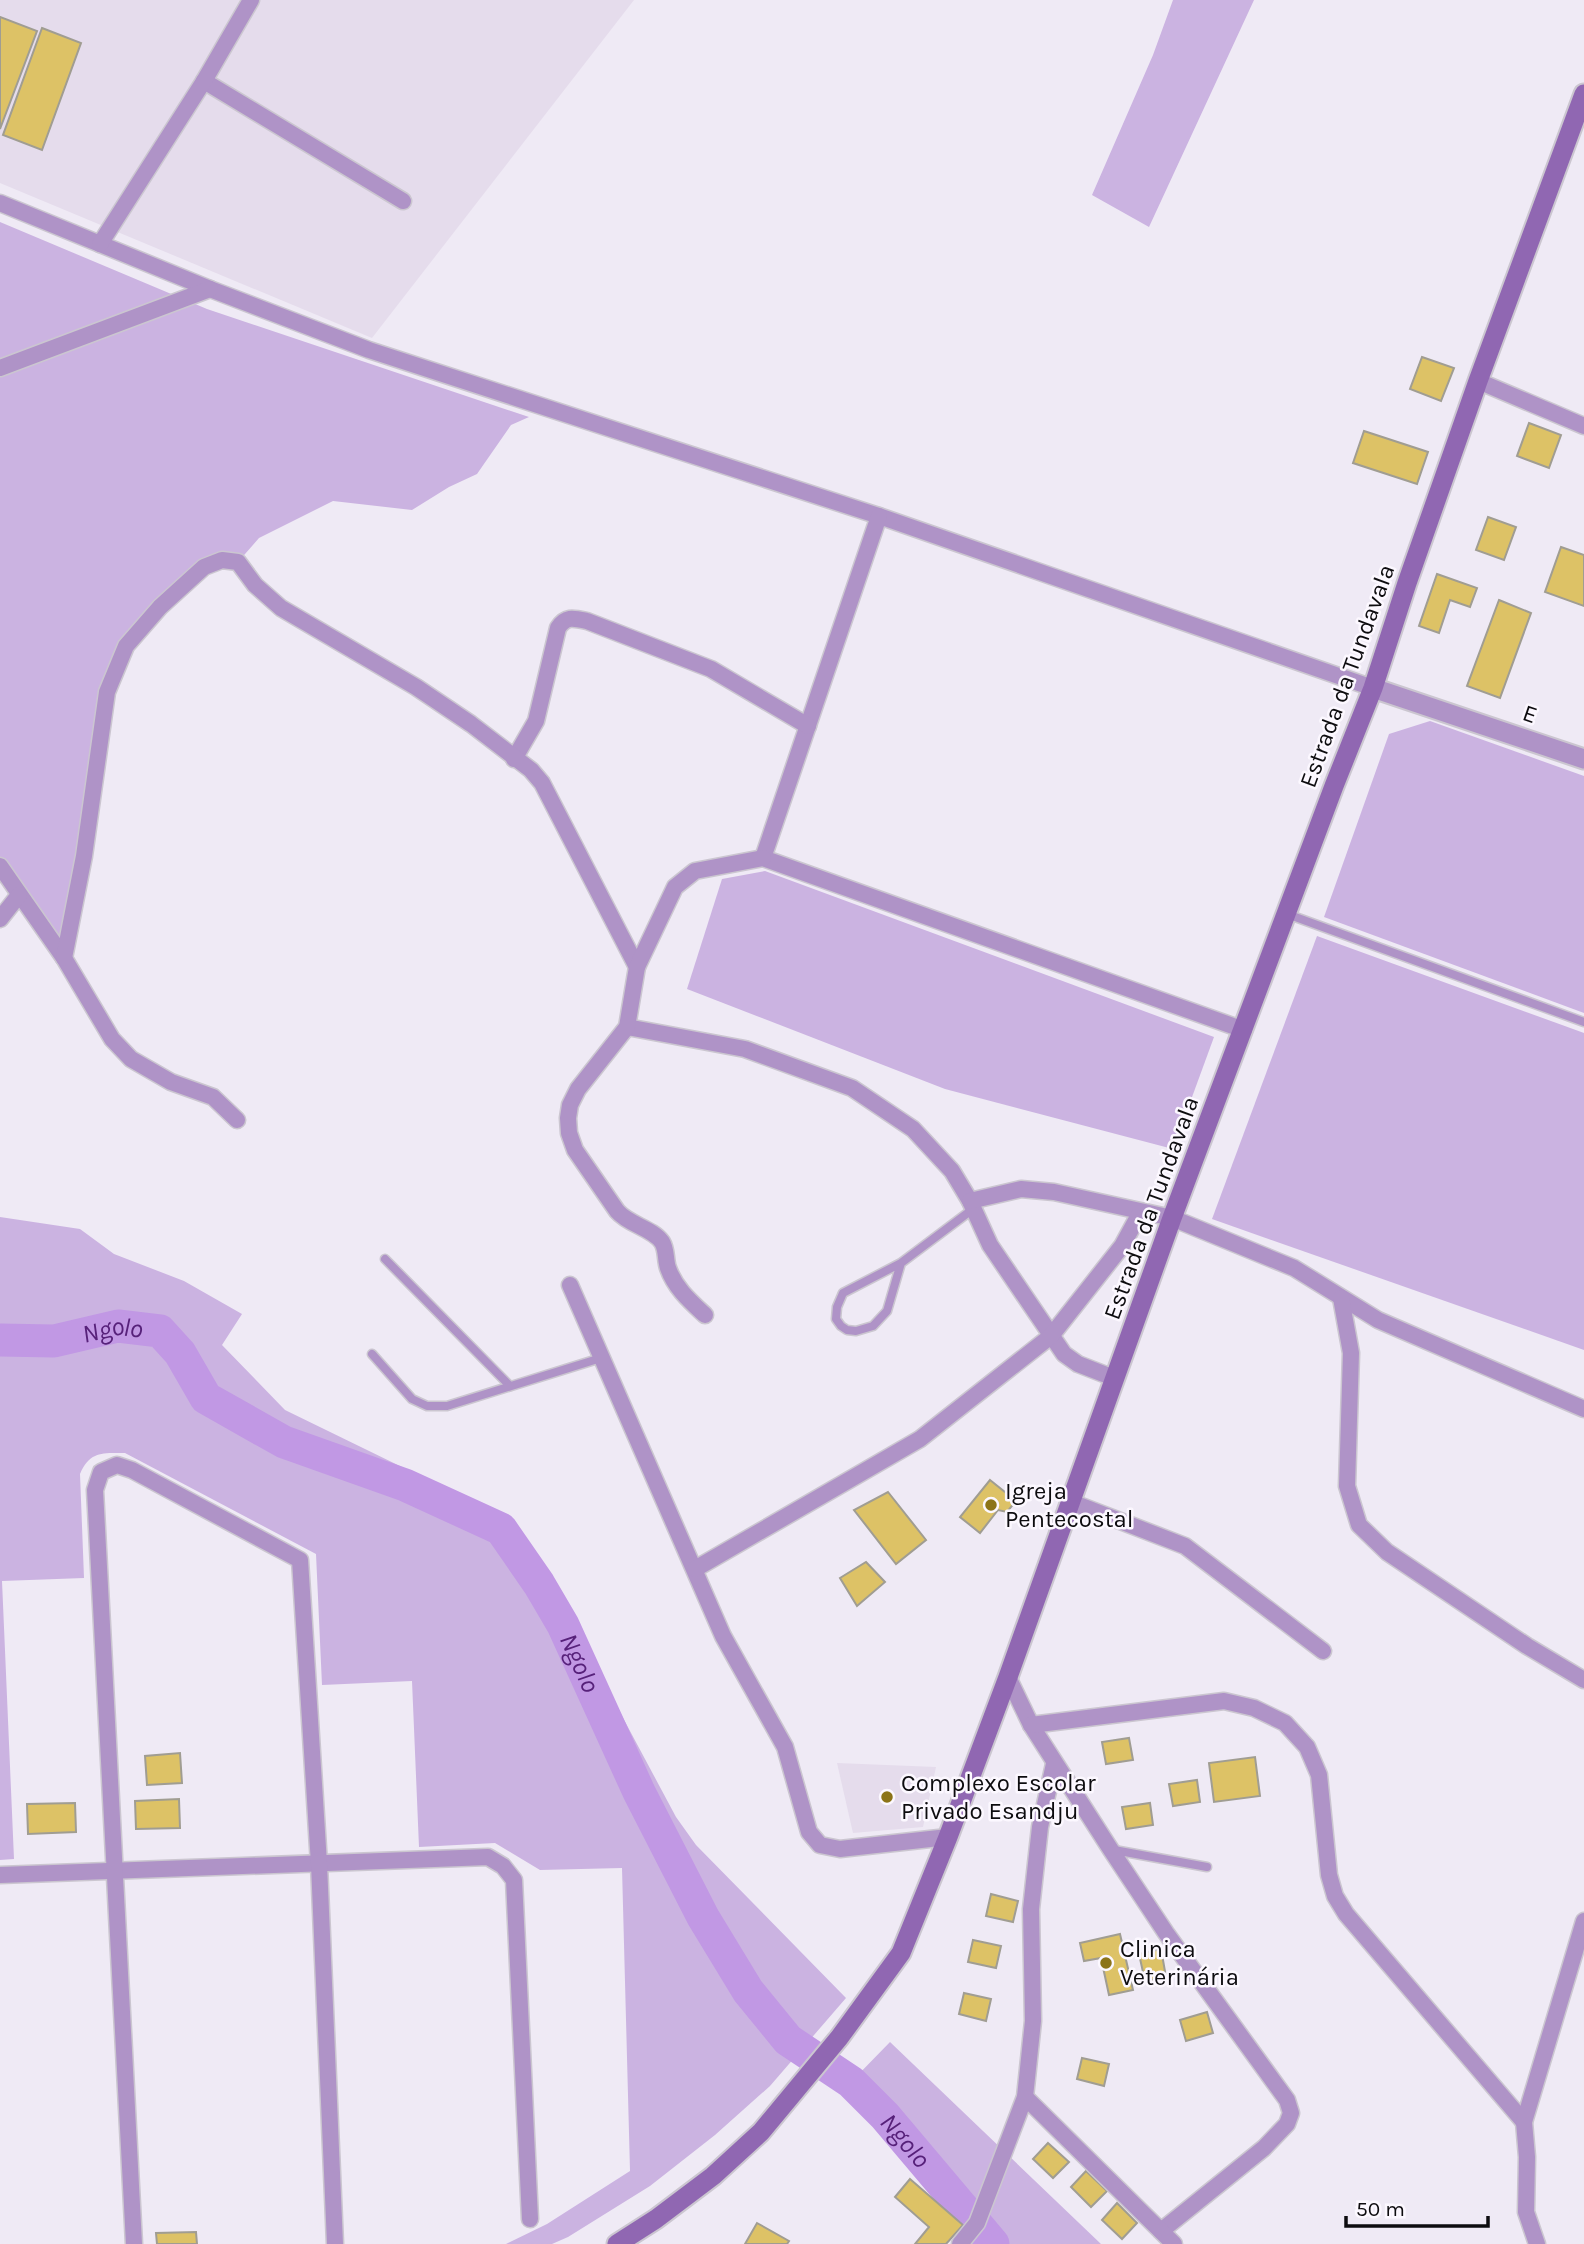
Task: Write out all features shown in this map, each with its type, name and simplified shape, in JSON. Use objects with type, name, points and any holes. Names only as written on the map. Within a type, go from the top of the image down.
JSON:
[{"type":"main road","name":"Estrada da Tundavala","points":[[617,2244],[656,2219],[713,2176],[761,2132],[839,2038],[901,1953],[948,1837],[1172,1219],[1285,914],[1373,688],[1478,381],[1584,94]]},
{"type":"street","points":[[100,244],[204,81],[251,0]]},
{"type":"street","points":[[204,81],[403,201]]},
{"type":"street","points":[[0,203],[209,289],[369,350],[879,516],[1373,688]]},
{"type":"street","points":[[0,368],[209,289]]},
{"type":"street","points":[[1478,381],[1584,426]]},
{"type":"street","points":[[763,858],[879,516]]},
{"type":"street","points":[[64,958],[86,843],[107,692],[126,646],[160,607],[204,567],[222,560],[238,562],[255,585],[281,608],[416,687],[471,724],[531,770],[542,783],[637,967]]},
{"type":"street","points":[[514,759],[536,722],[558,628],[562,621],[571,617],[711,670],[808,726]]},
{"type":"street","name":"E","points":[[1373,688],[1584,759]]},
{"type":"street","points":[[705,1315],[673,1280],[663,1243],[624,1219],[617,1211],[575,1150],[569,1133],[568,1118],[570,1105],[578,1089],[627,1027],[637,967],[675,887],[695,871],[763,858],[1244,1030]]},
{"type":"street","points":[[0,866],[64,958],[112,1039],[131,1059],[171,1082],[212,1097],[237,1121]]},
{"type":"street","points":[[0,919],[19,895]]},
{"type":"street","points":[[627,1027],[745,1049],[852,1088],[913,1129],[952,1171],[972,1205],[990,1245],[1065,1354],[1078,1364],[1114,1378]]},
{"type":"street","points":[[972,1205],[1021,1189],[1054,1192],[1172,1219],[1294,1268],[1378,1320],[1584,1409]]},
{"type":"street","points":[[695,1569],[920,1438],[1051,1336],[1122,1245],[1140,1213]]},
{"type":"street","points":[[570,1285],[723,1636],[785,1748],[809,1832],[820,1845],[840,1849],[948,1837]]},
{"type":"street","points":[[1341,1298],[1351,1353],[1347,1486],[1359,1525],[1387,1552],[1527,1646],[1584,1680]]},
{"type":"street","points":[[134,2244],[95,1490],[101,1472],[117,1465],[132,1470],[300,1560],[319,1864],[335,2244]]},
{"type":"street","points":[[1071,1502],[1185,1546],[1323,1651]]},
{"type":"street","points":[[1007,1677],[1054,1764],[1166,1933],[1287,2100],[1291,2113],[1287,2124],[1264,2148],[1161,2231]]},
{"type":"street","points":[[1031,1725],[1224,1701],[1254,1708],[1284,1723],[1307,1747],[1319,1775],[1329,1875],[1335,1896],[1346,1913],[1524,2122]]},
{"type":"street","points":[[960,2244],[977,2223],[1025,2097],[1032,2021],[1031,1909],[1040,1827],[1054,1764]]},
{"type":"street","points":[[0,1875],[488,1857],[503,1866],[514,1880],[530,2219]]},
{"type":"street","points":[[1537,2244],[1526,2212],[1527,2157],[1524,2122],[1584,1921]]},
{"type":"street","points":[[1025,2097],[1174,2244]]},
{"type":"lane","points":[[1285,914],[1584,1022]]},
{"type":"lane","points":[[901,1263],[887,1311],[873,1326],[856,1331],[841,1326],[836,1319],[837,1307],[843,1293],[901,1263],[972,1205]]},
{"type":"lane","points":[[385,1259],[510,1386]]},
{"type":"lane","points":[[372,1354],[412,1399],[427,1406],[447,1406],[601,1358]]},
{"type":"lane","points":[[1111,1850],[1207,1867]]},
{"type":"shaded area","points":[[0,0],[634,0],[372,338],[0,183]]},
{"type":"shaded area","points":[[1173,0],[1254,0],[1149,227],[1092,195],[1153,55]]},
{"type":"shaded area","points":[[0,222],[207,309],[529,417],[511,425],[477,474],[449,487],[412,510],[333,501],[259,538],[238,562],[222,560],[126,646],[107,692],[64,958],[0,866]]},
{"type":"shaded area","points":[[1430,721],[1584,776],[1584,1013],[1324,917],[1389,734]]},
{"type":"shaded area","points":[[765,871],[1214,1037],[1173,1149],[945,1089],[687,989],[722,879]]},
{"type":"shaded area","points":[[1317,936],[1584,1033],[1584,1350],[1212,1219]]},
{"type":"shaded area","points":[[0,1217],[80,1229],[114,1254],[184,1281],[242,1314],[222,1345],[285,1410],[486,1508],[516,1529],[546,1574],[676,1817],[696,1845],[846,1998],[770,2086],[715,2135],[650,2186],[568,2237],[552,2244],[506,2244],[547,2224],[630,2171],[622,1868],[540,1870],[495,1843],[419,1847],[412,1681],[322,1685],[316,1554],[125,1453],[98,1455],[88,1461],[80,1474],[84,1578],[2,1581],[14,1859],[0,1860]]},
{"type":"shaded area","name":"Complexo Escolar Privado Esandju","points":[[837,1763],[936,1767],[923,1827],[853,1833]]},
{"type":"shaded area","points":[[890,2042],[1101,2244],[993,2244],[885,2116],[851,2082]]},
{"type":"building","points":[[0,17],[37,31],[0,129]]},
{"type":"building","points":[[42,28],[81,43],[42,150],[3,135]]},
{"type":"building","points":[[1422,357],[1454,368],[1441,401],[1410,389]]},
{"type":"building","points":[[1529,423],[1561,435],[1549,468],[1517,456]]},
{"type":"building","points":[[1364,431],[1428,452],[1417,484],[1353,463]]},
{"type":"building","points":[[1488,517],[1516,527],[1504,560],[1476,550]]},
{"type":"building","points":[[1561,547],[1584,555],[1584,606],[1545,592]]},
{"type":"building","points":[[1437,574],[1477,588],[1470,607],[1450,600],[1439,633],[1419,626]]},
{"type":"building","points":[[1499,600],[1531,613],[1500,698],[1467,686]]},
{"type":"building","name":"Igreja Pentecostal","points":[[990,1480],[1016,1501],[1007,1512],[998,1510],[980,1533],[960,1517]]},
{"type":"building","points":[[888,1492],[926,1540],[896,1564],[854,1510]]},
{"type":"building","points":[[866,1562],[885,1582],[857,1606],[840,1578]]},
{"type":"building","points":[[1129,1738],[1133,1760],[1106,1764],[1102,1742]]},
{"type":"building","points":[[180,1753],[182,1783],[147,1785],[145,1756]]},
{"type":"building","points":[[1255,1757],[1260,1796],[1214,1802],[1209,1763]]},
{"type":"building","points":[[1197,1780],[1200,1802],[1173,1806],[1169,1784]]},
{"type":"building","points":[[179,1799],[180,1828],[136,1829],[135,1801]]},
{"type":"building","points":[[75,1803],[76,1832],[28,1834],[27,1804]]},
{"type":"building","points":[[1150,1803],[1153,1825],[1126,1829],[1122,1807]]},
{"type":"building","points":[[991,1894],[1018,1901],[1013,1922],[986,1916]]},
{"type":"building","points":[[1120,1934],[1133,1990],[1109,1995],[1101,1958],[1084,1961],[1080,1943]]},
{"type":"building","points":[[973,1940],[1001,1946],[996,1968],[968,1962]]},
{"type":"building","points":[[1161,1949],[1166,1977],[1145,1981],[1139,1954]]},
{"type":"building","points":[[964,1993],[991,1999],[986,2021],[959,2014]]},
{"type":"building","points":[[1207,2012],[1213,2033],[1186,2041],[1180,2020]]},
{"type":"building","points":[[1082,2058],[1109,2064],[1104,2086],[1077,2079]]},
{"type":"building","points":[[1048,2143],[1069,2162],[1053,2178],[1033,2159]]},
{"type":"building","points":[[1086,2171],[1107,2191],[1091,2207],[1071,2187]]},
{"type":"building","points":[[910,2179],[963,2225],[946,2244],[915,2244],[929,2227],[895,2197]]},
{"type":"building","points":[[1117,2203],[1137,2223],[1122,2239],[1102,2220]]},
{"type":"building","points":[[757,2223],[789,2241],[787,2244],[745,2244]]},
{"type":"building","points":[[196,2232],[197,2244],[157,2244],[156,2233]]},
{"type":"waterway","name":"Ngolo","points":[[0,1340],[54,1341],[118,1326],[160,1331],[180,1353],[206,1398],[284,1442],[405,1485],[501,1529],[563,1625],[639,1792],[703,1917],[748,1991],[788,2040],[851,2082],[885,2116],[993,2244]]},
{"type":"place","name":"Igreja Pentecostal","points":[[991,1505]]},
{"type":"place","name":"Complexo Escolar Privado Esandju","points":[[887,1797]]},
{"type":"place","name":"Clinica Veterinária","points":[[1106,1963]]}]
